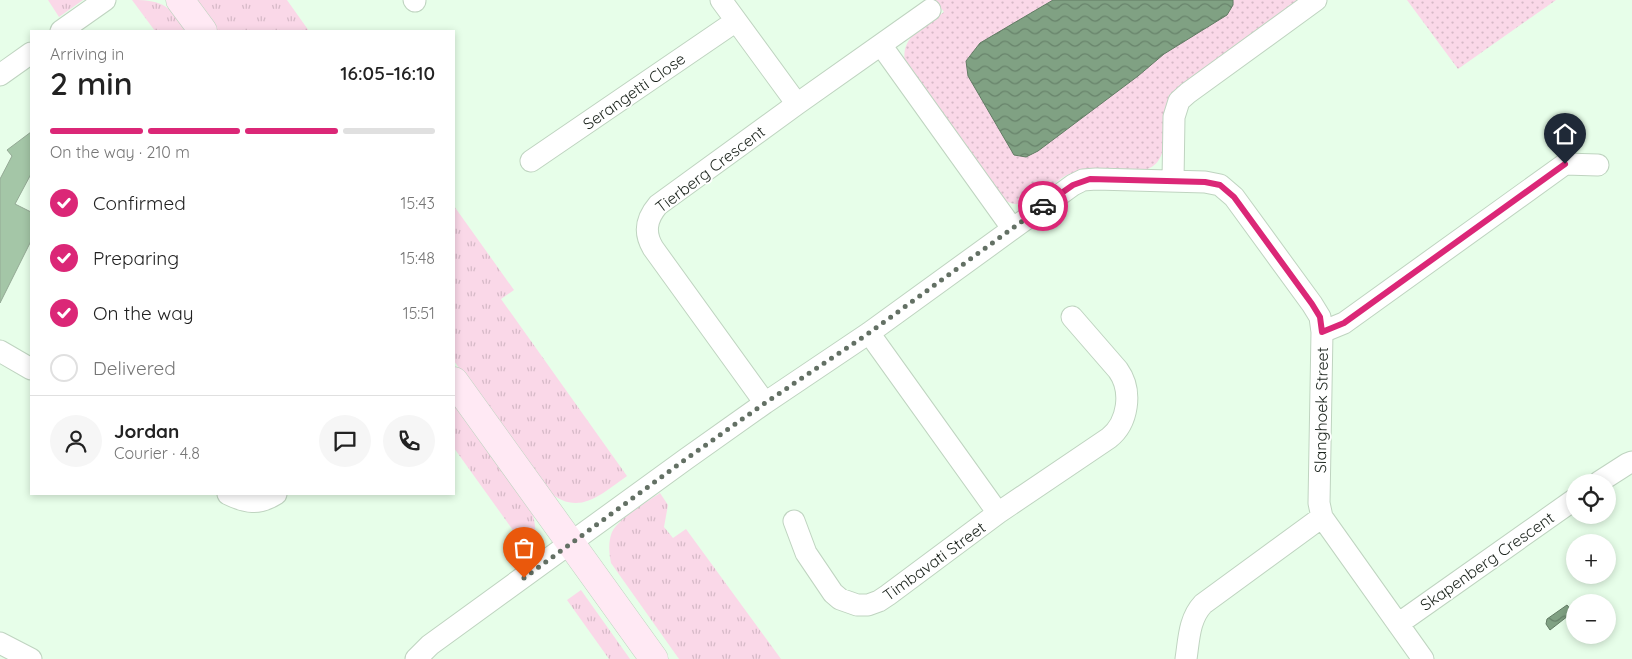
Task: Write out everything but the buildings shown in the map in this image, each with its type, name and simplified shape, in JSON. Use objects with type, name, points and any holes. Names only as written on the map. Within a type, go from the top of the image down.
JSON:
[{"type":"street","points":[[62,30],[105,0]]},
{"type":"street","points":[[180,0],[202,30]]},
{"type":"street","points":[[720,0],[797,104]]},
{"type":"street","points":[[1173,181],[1174,117],[1179,101],[1316,0]]},
{"type":"street","name":"Tierberg Crescent","points":[[765,403],[653,248],[647,233],[649,218],[658,205],[930,10]]},
{"type":"street","name":"Serangetti Close","points":[[531,161],[736,20]]},
{"type":"street","points":[[881,45],[1012,228]]},
{"type":"street","points":[[0,75],[30,53]]},
{"type":"street","points":[[1322,332],[1344,323],[1565,164],[1598,165]]},
{"type":"street","name":"Slanghoek Street","points":[[416,659],[430,645],[686,459],[869,333],[1012,228],[1073,185],[1083,180],[1096,179],[1213,183],[1228,190],[1316,311],[1320,317],[1322,332],[1319,503],[1322,517],[1423,659]]},
{"type":"street","name":"Timbavati Street","points":[[794,521],[806,552],[832,593],[848,603],[868,605],[879,602],[888,596],[998,513],[1109,438],[1120,427],[1126,410],[1125,388],[1121,374],[1072,317]]},
{"type":"street","name":"Timbavati Street","points":[[869,333],[998,513]]},
{"type":"street","points":[[0,351],[30,368]]},
{"type":"street","points":[[455,382],[654,659]]},
{"type":"street","points":[[1611,474],[1632,462]]},
{"type":"street","points":[[230,495],[240,500],[255,502],[274,495]]},
{"type":"street","name":"Skapenberg Crescent","points":[[1398,624],[1566,505]]},
{"type":"street","points":[[1186,659],[1194,614],[1203,604],[1322,517]]},
{"type":"street","points":[[0,643],[31,659]]},
{"type":"green space","points":[[48,0],[83,0],[59,17]]},
{"type":"green space","points":[[132,0],[152,1],[165,6],[188,30],[154,30]]},
{"type":"green space","points":[[196,0],[287,0],[308,30],[216,30]]},
{"type":"green space","points":[[935,0],[1302,0],[1169,99],[1166,109],[1163,152],[1159,160],[1152,167],[1141,171],[1078,171],[1059,180],[1030,202],[1013,204],[1004,200],[905,62],[906,45],[910,38],[944,12]]},
{"type":"green space","points":[[1407,0],[1556,0],[1458,69]]},
{"type":"green space","points":[[455,207],[514,290],[501,299],[627,476],[598,496],[579,503],[558,498],[547,490],[455,362]]},
{"type":"green space","points":[[455,401],[531,509],[535,525],[535,540],[530,554],[521,568],[512,555],[515,533],[455,449]]},
{"type":"green space","points":[[660,493],[668,505],[664,527],[673,538],[686,529],[781,659],[679,659],[611,563],[609,548],[612,532],[621,521]]},
{"type":"green space","points":[[581,590],[630,659],[609,659],[567,600]]},
{"type":"water","points":[[1053,0],[1233,0],[1233,5],[1227,15],[1164,54],[1138,76],[1038,151],[1026,157],[1014,155],[968,76],[966,61],[980,43]]},
{"type":"water","points":[[1566,606],[1566,617],[1550,630],[1546,624],[1547,619]]},
{"type":"way so far","points":[[524,578],[686,459],[869,333],[1043,206]]},
{"type":"route","points":[[1043,206],[1073,185],[1090,179],[1205,182],[1220,185],[1234,197],[1312,304],[1320,317],[1322,332],[1344,323],[1565,164]]}]
